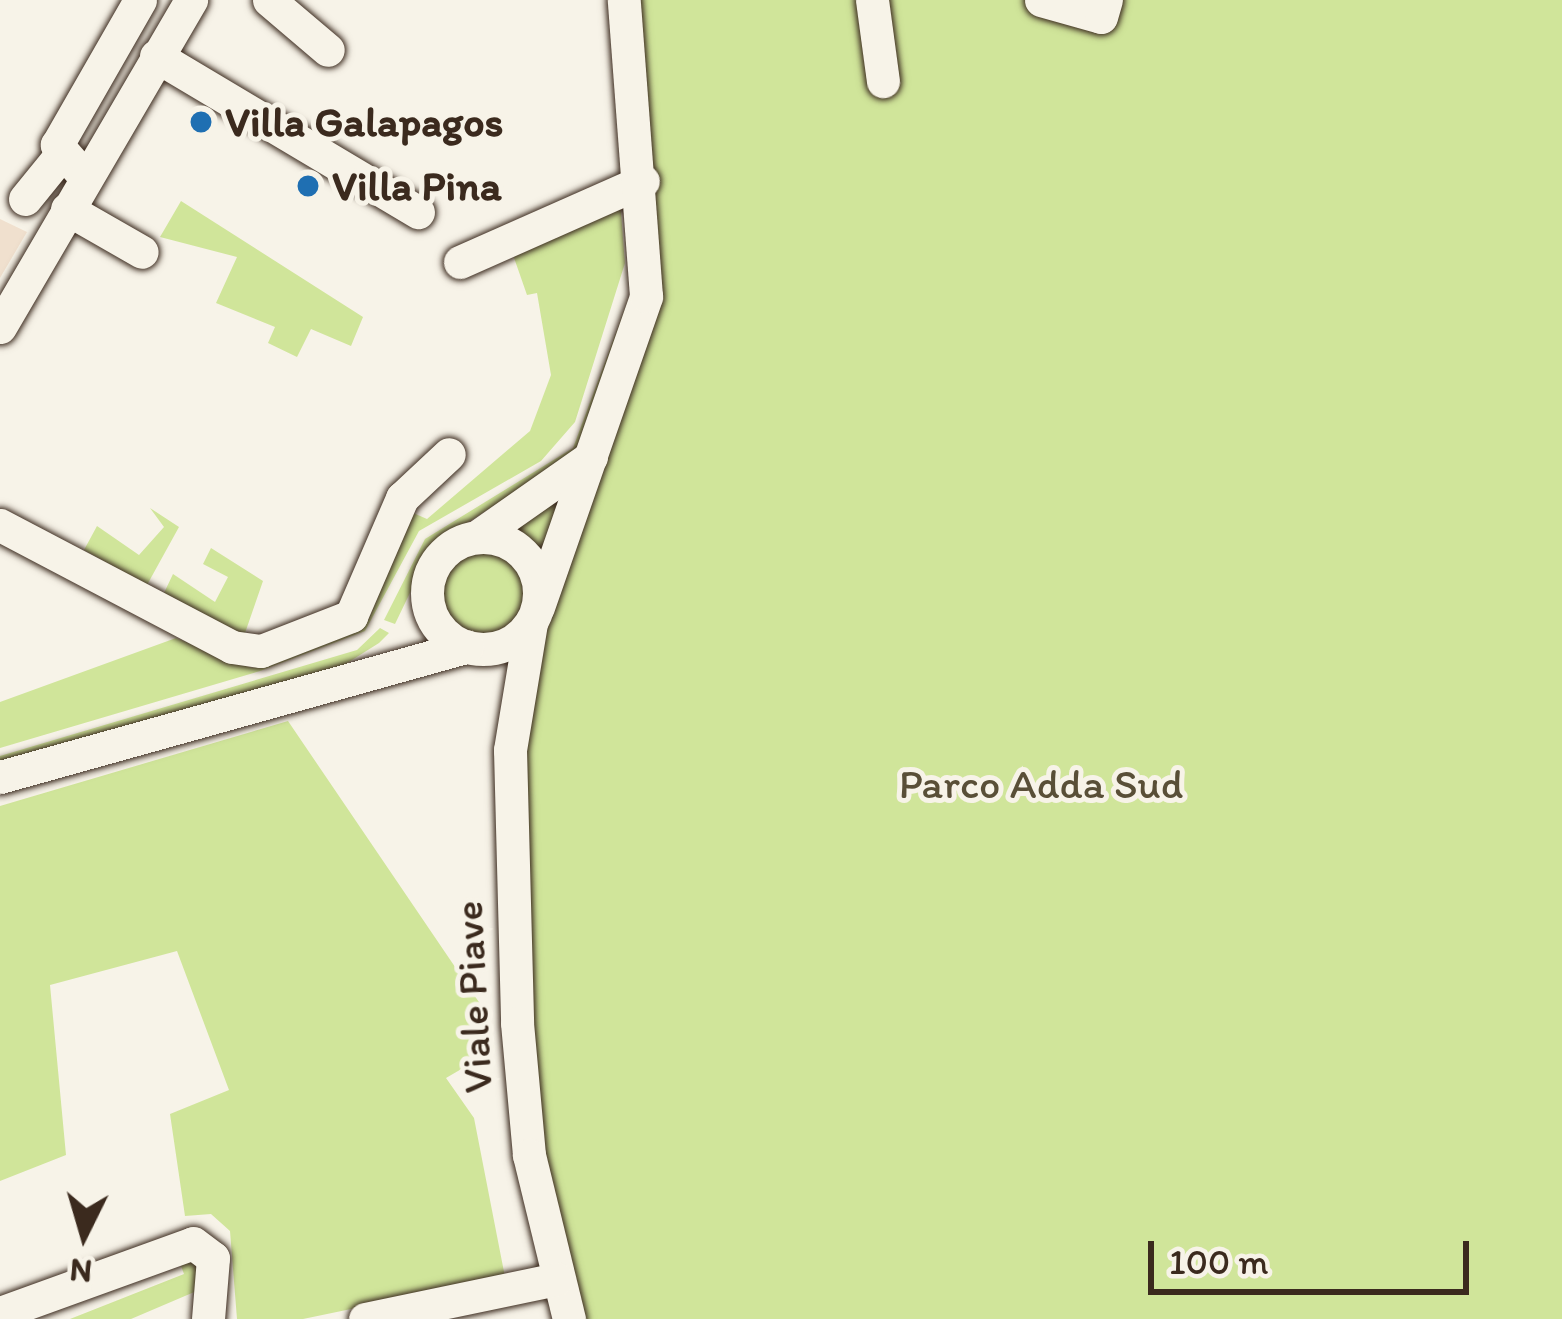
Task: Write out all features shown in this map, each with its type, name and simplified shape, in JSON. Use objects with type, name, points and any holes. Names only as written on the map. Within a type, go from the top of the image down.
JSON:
[{"type":"street","points":[[0,327],[67,209],[72,167],[140,0]]},
{"type":"street","points":[[25,199],[72,167],[156,56],[191,0]]},
{"type":"street","points":[[269,0],[328,50]]},
{"type":"street","name":"Viale Piave","points":[[569,1319],[521,1100],[512,707],[534,615],[600,440],[646,296],[644,181],[624,0]]},
{"type":"street","points":[[872,0],[883,81]]},
{"type":"street","points":[[1041,0],[1101,16],[1106,0]]},
{"type":"street","points":[[156,56],[418,212]]},
{"type":"street","points":[[460,262],[644,181]]},
{"type":"street","points":[[67,209],[142,252]]},
{"type":"street","name":"Viale Piave","points":[[512,707],[472,648],[436,625],[426,588],[443,553],[572,477],[600,440]]},
{"type":"street","points":[[0,525],[232,647],[261,651],[351,616],[402,498],[449,454]]},
{"type":"street","points":[[0,777],[358,670],[508,644],[534,615],[526,556],[478,536]]},
{"type":"street","points":[[358,670],[395,650],[426,588]]},
{"type":"street","points":[[0,1313],[179,1244],[202,1246],[214,1267],[208,1319]]},
{"type":"street","points":[[364,1319],[557,1280]]},
{"type":"shaded area","points":[[0,219],[27,232],[0,278]]},
{"type":"green space","name":"Parco Adda Sud","points":[[635,0],[1562,0],[1562,1319],[579,1319],[536,1154],[519,828],[537,630],[641,346]]},
{"type":"green space","points":[[620,200],[625,263],[575,422],[541,461],[419,531],[365,631],[260,671],[0,748],[0,702],[176,638],[252,668],[367,623],[411,512],[427,519],[530,431],[551,375],[537,293],[527,295],[512,252]]},
{"type":"green space","points":[[181,201],[363,317],[351,346],[311,329],[297,357],[268,343],[275,327],[216,303],[237,257],[160,237]]},
{"type":"green space","points":[[639,271],[578,451],[433,545],[395,624],[384,620],[425,539],[573,448]]},
{"type":"green space","points":[[576,477],[538,562],[507,535]]},
{"type":"green space","points":[[150,508],[179,527],[147,585],[84,550],[97,526],[139,555],[164,527]]},
{"type":"green space","points":[[483,547],[516,560],[529,593],[516,626],[483,639],[450,626],[437,593],[450,560]]},
{"type":"green space","points":[[211,548],[263,581],[244,636],[164,593],[173,574],[215,602],[228,577],[203,564]]},
{"type":"green space","points":[[380,628],[389,633],[344,665],[0,767],[0,756],[357,650]]},
{"type":"green space","points":[[288,721],[487,1014],[494,1050],[446,1078],[474,1118],[505,1277],[303,1319],[237,1319],[230,1231],[211,1214],[185,1216],[170,1114],[229,1090],[177,951],[50,985],[66,1155],[0,1181],[0,806]]},
{"type":"green space","points":[[178,1258],[196,1261],[199,1290],[131,1319],[70,1319],[184,1274]]},
{"type":"place","name":"Villa Galapagos","points":[[201,122]]},
{"type":"place","name":"Villa Pina","points":[[308,186]]}]
